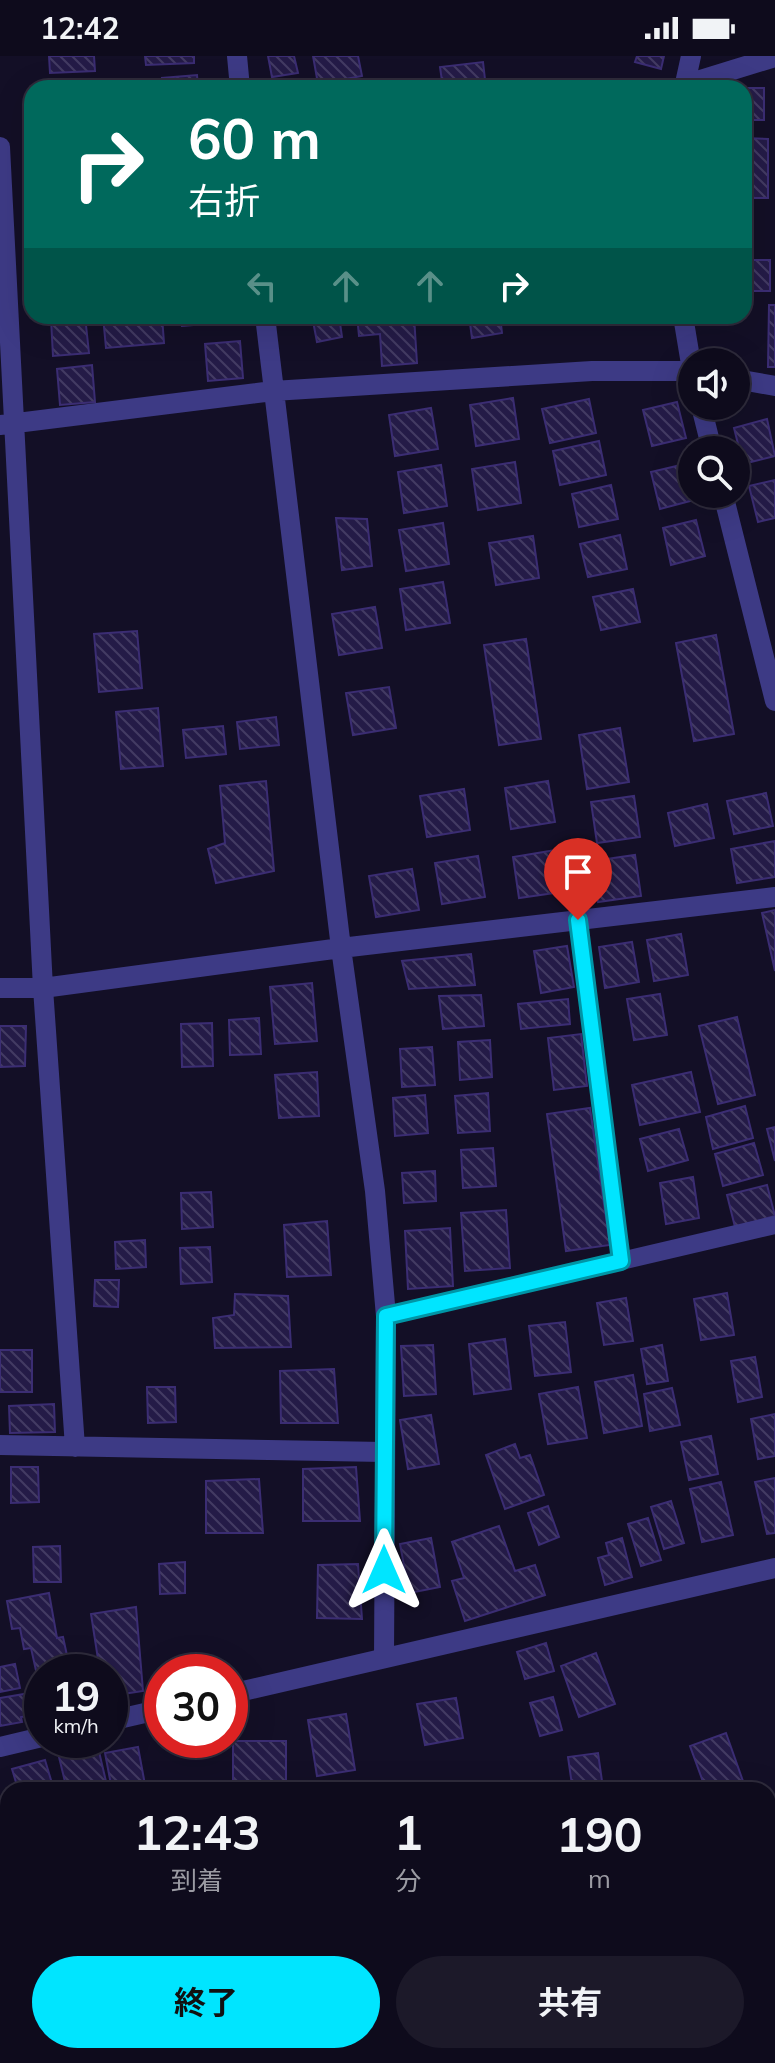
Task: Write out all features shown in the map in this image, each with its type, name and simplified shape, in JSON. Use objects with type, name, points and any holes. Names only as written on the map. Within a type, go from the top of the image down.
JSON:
[{"type":"street","points":[[237,56],[239,80]]},
{"type":"street","points":[[686,80],[691,56]]},
{"type":"street","points":[[705,80],[775,57]]},
{"type":"street","points":[[0,147],[8,424],[75,1447]]},
{"type":"street","points":[[266,324],[341,948],[375,1191],[386,1316],[384,1658]]},
{"type":"street","points":[[684,324],[688,348]]},
{"type":"street","points":[[8,424],[273,391],[592,371],[678,371]]},
{"type":"street","points":[[750,382],[775,386]]},
{"type":"street","points":[[727,508],[775,701]]},
{"type":"street","points":[[0,988],[43,988],[341,948],[775,897]]},
{"type":"street","points":[[0,1445],[384,1452]]},
{"type":"street","points":[[248,1690],[775,1568]]},
{"type":"street","points":[[0,1747],[24,1741]]},
{"type":"lane","points":[[578,920],[621,1261]]},
{"type":"lane","points":[[386,1316],[775,1225]]},
{"type":"building","points":[[49,56],[94,56],[95,71],[50,73]]},
{"type":"building","points":[[145,56],[194,56],[194,63],[146,65]]},
{"type":"building","points":[[268,56],[294,56],[298,73],[272,77]]},
{"type":"building","points":[[313,56],[358,56],[362,76],[317,80]]},
{"type":"building","points":[[637,56],[664,56],[661,69],[635,62]]},
{"type":"building","points":[[483,62],[485,80],[442,80],[440,67]]},
{"type":"building","points":[[197,75],[197,80],[162,80]]},
{"type":"building","points":[[752,88],[764,88],[764,120],[752,120]]},
{"type":"building","points":[[752,138],[768,139],[768,198],[752,198]]},
{"type":"building","points":[[752,260],[770,260],[770,291],[752,291]]},
{"type":"building","points":[[769,305],[775,305],[775,367],[768,367]]},
{"type":"building","points":[[51,324],[86,324],[89,353],[53,356]]},
{"type":"building","points":[[104,324],[163,324],[164,343],[106,348]]},
{"type":"building","points":[[314,324],[340,324],[342,337],[317,342]]},
{"type":"building","points":[[358,324],[415,324],[417,363],[382,366],[380,334],[359,336]]},
{"type":"building","points":[[470,324],[501,324],[502,333],[472,338]]},
{"type":"building","points":[[240,341],[243,378],[208,381],[205,344]]},
{"type":"building","points":[[92,365],[95,402],[60,405],[57,369]]},
{"type":"building","points":[[513,398],[519,439],[476,446],[470,405]]},
{"type":"building","points":[[589,399],[596,433],[550,443],[542,409]]},
{"type":"building","points":[[677,402],[678,420],[682,420],[686,436],[652,446],[643,410]]},
{"type":"building","points":[[431,408],[438,449],[395,456],[389,415]]},
{"type":"building","points":[[767,419],[775,456],[750,462],[750,436],[736,436],[734,428]]},
{"type":"building","points":[[599,441],[606,475],[560,485],[553,451]]},
{"type":"building","points":[[515,462],[521,503],[478,510],[472,469]]},
{"type":"building","points":[[441,465],[447,506],[404,513],[398,472]]},
{"type":"building","points":[[678,466],[678,504],[660,509],[651,472]]},
{"type":"building","points":[[775,480],[775,518],[758,522],[750,486]]},
{"type":"building","points":[[611,485],[618,519],[579,527],[572,494]]},
{"type":"building","points":[[336,518],[367,519],[372,566],[342,570]]},
{"type":"building","points":[[696,520],[705,556],[671,565],[663,528]]},
{"type":"building","points":[[443,523],[449,564],[406,571],[399,530]]},
{"type":"building","points":[[620,535],[627,569],[588,577],[580,544]]},
{"type":"building","points":[[533,536],[539,578],[496,585],[489,543]]},
{"type":"building","points":[[443,582],[450,623],[406,630],[400,589]]},
{"type":"building","points":[[633,589],[640,622],[601,630],[593,597]]},
{"type":"building","points":[[375,607],[382,648],[339,655],[332,614]]},
{"type":"building","points":[[137,631],[142,688],[99,692],[94,634]]},
{"type":"building","points":[[716,635],[734,734],[694,741],[676,643]]},
{"type":"building","points":[[526,639],[541,739],[499,745],[484,645]]},
{"type":"building","points":[[389,687],[396,728],[353,735],[346,693]]},
{"type":"building","points":[[158,708],[163,766],[121,769],[116,712]]},
{"type":"building","points":[[276,717],[279,745],[240,749],[237,722]]},
{"type":"building","points":[[223,726],[226,754],[186,758],[183,730]]},
{"type":"building","points":[[620,728],[629,782],[587,789],[579,735]]},
{"type":"building","points":[[266,781],[274,871],[216,883],[208,849],[225,843],[220,786]]},
{"type":"building","points":[[548,781],[555,822],[511,829],[505,788]]},
{"type":"building","points":[[464,789],[470,830],[427,837],[420,796]]},
{"type":"building","points":[[766,793],[773,826],[734,834],[727,801]]},
{"type":"building","points":[[634,796],[640,837],[597,843],[591,802]]},
{"type":"building","points":[[707,804],[714,838],[675,846],[668,813]]},
{"type":"building","points":[[775,841],[775,877],[737,883],[731,849]]},
{"type":"building","points":[[556,850],[562,892],[519,898],[513,857]]},
{"type":"building","points":[[635,855],[641,896],[598,902],[592,861]]},
{"type":"building","points":[[478,856],[485,897],[442,904],[435,863]]},
{"type":"building","points":[[412,869],[419,910],[376,917],[369,876]]},
{"type":"building","points":[[775,910],[775,971],[762,913]]},
{"type":"building","points":[[681,934],[688,975],[654,981],[647,940]]},
{"type":"building","points":[[632,942],[639,982],[605,988],[599,947]]},
{"type":"building","points":[[567,946],[574,987],[541,993],[534,951]]},
{"type":"building","points":[[471,954],[475,985],[409,989],[402,961]]},
{"type":"building","points":[[312,983],[317,1041],[275,1044],[270,987]]},
{"type":"building","points":[[660,994],[667,1035],[634,1040],[627,999]]},
{"type":"building","points":[[481,995],[484,1026],[443,1029],[439,996]]},
{"type":"building","points":[[568,999],[570,1024],[521,1029],[518,1004]]},
{"type":"building","points":[[737,1017],[755,1095],[718,1104],[699,1026]]},
{"type":"building","points":[[259,1018],[261,1054],[230,1055],[229,1020]]},
{"type":"building","points":[[212,1023],[213,1066],[182,1067],[181,1024]]},
{"type":"building","points":[[0,1026],[26,1026],[25,1066],[0,1067]]},
{"type":"building","points":[[581,1034],[587,1086],[554,1090],[548,1038]]},
{"type":"building","points":[[490,1040],[492,1077],[460,1080],[458,1042]]},
{"type":"building","points":[[432,1047],[435,1085],[402,1087],[400,1049]]},
{"type":"building","points":[[317,1072],[319,1116],[279,1118],[275,1075]]},
{"type":"building","points":[[691,1072],[700,1112],[640,1125],[632,1085]]},
{"type":"building","points":[[488,1093],[490,1131],[458,1133],[455,1096]]},
{"type":"building","points":[[425,1095],[428,1133],[395,1136],[393,1098]]},
{"type":"building","points":[[745,1106],[753,1138],[713,1149],[706,1117]]},
{"type":"building","points":[[590,1108],[610,1245],[566,1251],[547,1114]]},
{"type":"building","points":[[775,1127],[775,1161],[767,1129]]},
{"type":"building","points":[[679,1129],[688,1160],[648,1171],[640,1139]]},
{"type":"building","points":[[754,1143],[763,1175],[723,1186],[715,1154]]},
{"type":"building","points":[[493,1148],[496,1186],[463,1188],[461,1150]]},
{"type":"building","points":[[435,1171],[436,1201],[404,1203],[402,1173]]},
{"type":"building","points":[[693,1177],[699,1218],[666,1224],[660,1183]]},
{"type":"building","points":[[767,1185],[775,1216],[735,1227],[727,1195]]},
{"type":"building","points":[[211,1192],[213,1227],[182,1229],[181,1193]]},
{"type":"building","points":[[506,1210],[510,1268],[465,1271],[461,1213]]},
{"type":"building","points":[[327,1221],[331,1275],[287,1277],[284,1225]]},
{"type":"building","points":[[450,1228],[453,1286],[408,1289],[405,1231]]},
{"type":"building","points":[[145,1240],[146,1267],[116,1269],[115,1242]]},
{"type":"building","points":[[210,1247],[212,1282],[181,1284],[180,1248]]},
{"type":"building","points":[[95,1280],[119,1280],[118,1307],[94,1306]]},
{"type":"building","points":[[727,1293],[734,1335],[701,1340],[694,1299]]},
{"type":"building","points":[[235,1294],[288,1296],[291,1347],[215,1348],[213,1318],[234,1315]]},
{"type":"building","points":[[626,1298],[633,1341],[604,1345],[597,1303]]},
{"type":"building","points":[[565,1322],[571,1372],[535,1376],[529,1326]]},
{"type":"building","points":[[505,1339],[511,1389],[474,1394],[469,1344]]},
{"type":"building","points":[[433,1345],[436,1394],[404,1396],[401,1346]]},
{"type":"building","points":[[662,1345],[668,1381],[647,1384],[641,1349]]},
{"type":"building","points":[[0,1350],[32,1350],[32,1392],[0,1392]]},
{"type":"building","points":[[755,1357],[762,1397],[738,1402],[731,1361]]},
{"type":"building","points":[[334,1369],[338,1423],[281,1423],[280,1371]]},
{"type":"building","points":[[633,1375],[642,1426],[604,1433],[595,1382]]},
{"type":"building","points":[[147,1387],[175,1387],[176,1422],[148,1423]]},
{"type":"building","points":[[578,1387],[587,1438],[548,1444],[539,1394]]},
{"type":"building","points":[[672,1388],[680,1425],[650,1431],[644,1394]]},
{"type":"building","points":[[54,1404],[55,1432],[10,1433],[9,1406]]},
{"type":"building","points":[[775,1414],[775,1456],[758,1459],[751,1419]]},
{"type":"building","points":[[431,1415],[439,1464],[408,1469],[400,1420]]},
{"type":"building","points":[[711,1436],[718,1474],[689,1480],[681,1442]]},
{"type":"building","points":[[515,1444],[520,1458],[530,1455],[544,1495],[505,1509],[486,1455]]},
{"type":"building","points":[[11,1467],[38,1467],[39,1502],[11,1503]]},
{"type":"building","points":[[356,1467],[360,1521],[303,1521],[303,1469]]},
{"type":"building","points":[[775,1478],[775,1533],[767,1534],[755,1482]]},
{"type":"building","points":[[259,1479],[263,1533],[206,1533],[206,1481]]},
{"type":"building","points":[[721,1482],[733,1535],[702,1542],[690,1489]]},
{"type":"building","points":[[671,1501],[684,1543],[664,1549],[651,1507]]},
{"type":"building","points":[[548,1506],[559,1537],[539,1545],[528,1513]]},
{"type":"building","points":[[648,1518],[661,1560],[641,1566],[628,1524]]},
{"type":"building","points":[[499,1526],[515,1571],[535,1565],[545,1595],[465,1621],[452,1581],[464,1578],[452,1542]]},
{"type":"building","points":[[431,1538],[440,1587],[409,1593],[400,1544]]},
{"type":"building","points":[[622,1538],[632,1577],[605,1585],[598,1558],[609,1555],[606,1543]]},
{"type":"building","points":[[60,1546],[61,1582],[34,1582],[33,1547]]},
{"type":"building","points":[[185,1562],[185,1593],[160,1594],[159,1564]]},
{"type":"building","points":[[358,1564],[362,1619],[317,1618],[318,1565]]},
{"type":"building","points":[[49,1593],[57,1638],[63,1637],[67,1654],[32,1654],[31,1648],[24,1649],[20,1628],[12,1629],[7,1601]]},
{"type":"building","points":[[136,1607],[143,1691],[128,1693],[128,1654],[97,1654],[91,1614]]},
{"type":"building","points":[[546,1643],[554,1671],[525,1679],[517,1652]]},
{"type":"building","points":[[596,1653],[615,1704],[579,1717],[561,1666]]},
{"type":"building","points":[[15,1664],[20,1688],[0,1692],[0,1667]]},
{"type":"building","points":[[24,1694],[22,1722],[0,1726],[0,1698]]},
{"type":"building","points":[[553,1697],[562,1730],[540,1736],[530,1703]]},
{"type":"building","points":[[456,1698],[463,1738],[425,1745],[417,1704]]},
{"type":"building","points":[[346,1714],[355,1770],[317,1776],[308,1720]]},
{"type":"building","points":[[726,1733],[743,1782],[703,1782],[690,1746]]},
{"type":"building","points":[[248,1741],[286,1741],[286,1782],[233,1782],[233,1758],[248,1758]]},
{"type":"building","points":[[138,1747],[145,1782],[110,1782],[106,1758],[128,1758],[128,1749]]},
{"type":"building","points":[[598,1753],[602,1781],[572,1782],[568,1757]]},
{"type":"building","points":[[59,1758],[101,1758],[106,1782],[65,1782]]},
{"type":"building","points":[[45,1760],[52,1782],[16,1782],[12,1769]]},
{"type":"route","points":[[384,1570],[386,1316],[621,1261],[578,920]]}]
